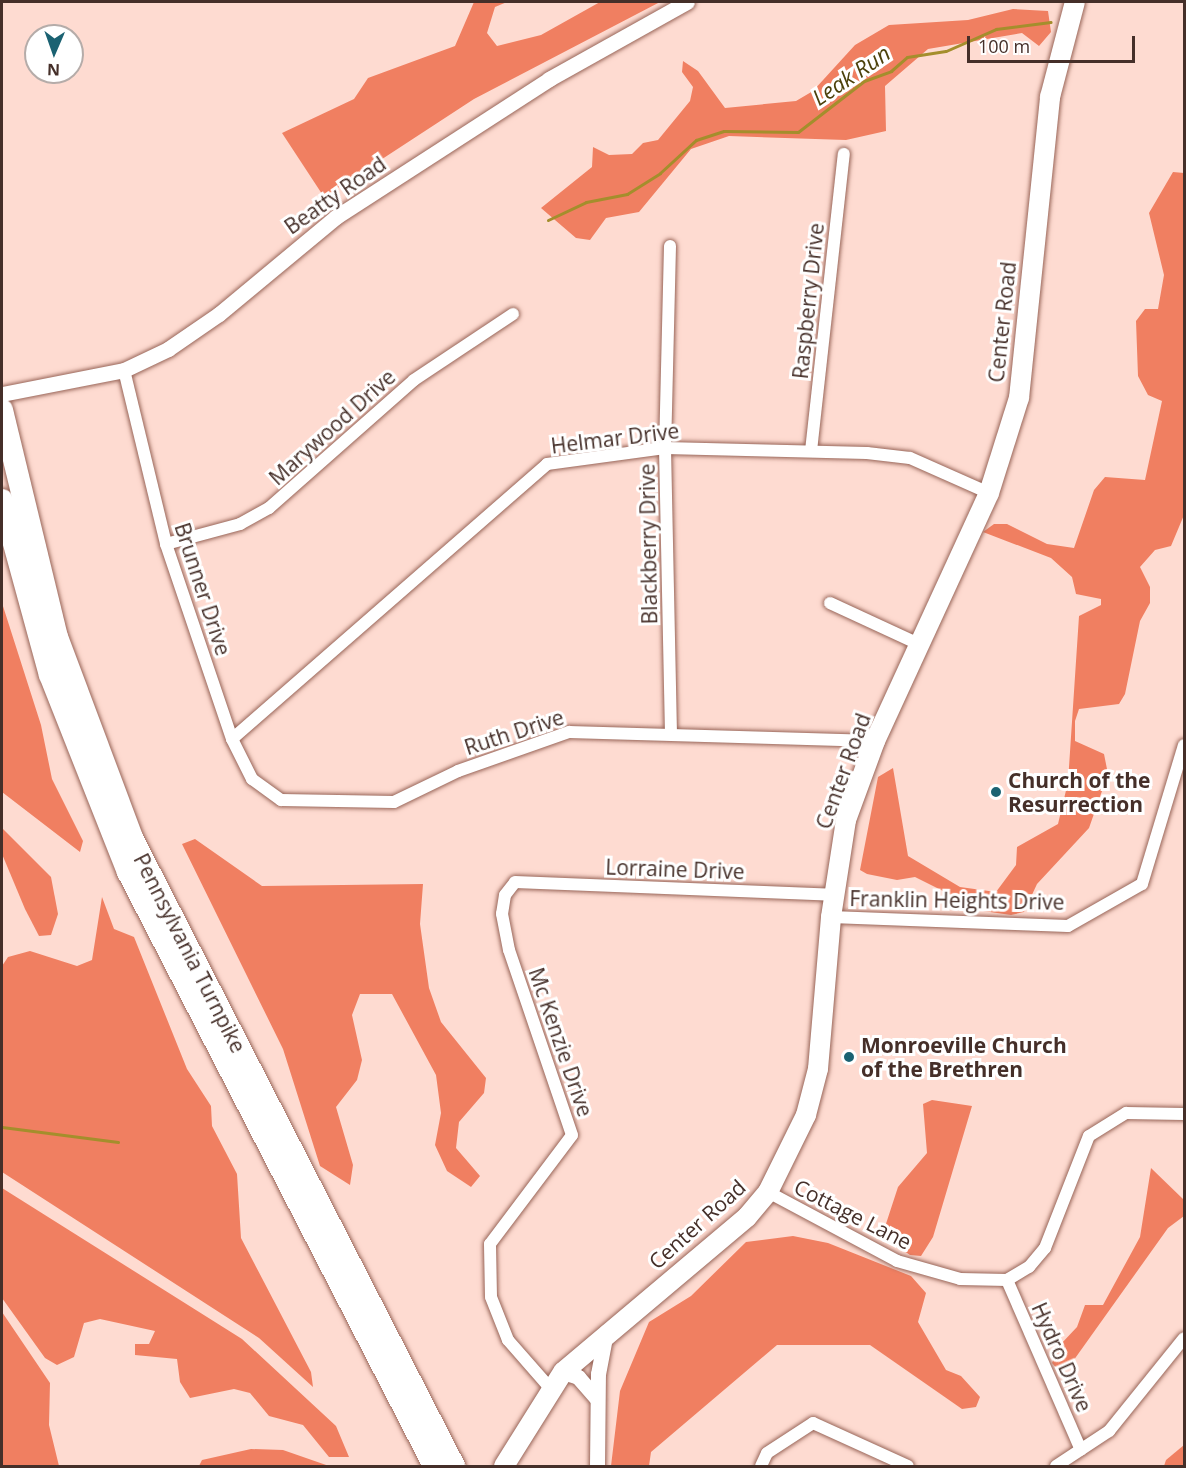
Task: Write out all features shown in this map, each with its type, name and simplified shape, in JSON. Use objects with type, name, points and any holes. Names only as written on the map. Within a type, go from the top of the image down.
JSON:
[{"type":"highway","name":"Pennsylvania Turnpike","points":[[3,420],[69,674],[132,838],[454,1467]]},
{"type":"highway","name":"Pennsylvania Turnpike","points":[[2,500],[50,675],[124,863],[434,1467]]},
{"type":"main road","name":"Center Road","points":[[504,1467],[557,1380],[606,1331],[702,1258],[768,1192],[791,1151],[818,1069],[833,895],[846,820],[875,741],[989,493],[1018,398],[1050,97],[1076,4]]},
{"type":"street","name":"Beatty Road","points":[[2,394],[124,370],[197,332],[294,248],[394,179],[549,79],[687,2]]},
{"type":"street","name":"Raspberry Drive","points":[[811,451],[844,154]]},
{"type":"street","name":"Blackberry Drive","points":[[670,246],[665,448],[671,733]]},
{"type":"street","name":"Marywood Drive","points":[[166,544],[240,524],[269,508],[414,380],[513,314]]},
{"type":"street","name":"Brunner Drive","points":[[124,370],[166,544],[232,739],[252,779],[281,800]]},
{"type":"street","name":"Helmar Drive","points":[[232,739],[548,464],[665,448],[811,451],[910,458],[989,493]]},
{"type":"street","points":[[830,603],[921,645]]},
{"type":"street","name":"Ruth Drive","points":[[281,800],[394,802],[458,771],[569,732],[671,733],[875,741]]},
{"type":"street","name":"Franklin Heights Drive","points":[[831,917],[1068,926],[1142,884],[1185,745]]},
{"type":"street","name":"Lorraine Drive","points":[[515,882],[833,895]]},
{"type":"street","name":"Mc Kenzie Drive","points":[[515,882],[502,914],[509,950],[572,1136],[534,1193],[490,1244],[491,1297],[508,1340],[557,1380]]},
{"type":"street","points":[[1007,1280],[1029,1267],[1045,1248],[1089,1136],[1126,1113],[1185,1114]]},
{"type":"street","name":"Cottage Lane","points":[[768,1192],[897,1261],[960,1279],[1007,1280]]},
{"type":"street","name":"Hydro Drive","points":[[1007,1280],[1081,1450]]},
{"type":"street","points":[[597,1467],[597,1400],[606,1331]]},
{"type":"street","points":[[1056,1467],[1109,1431],[1185,1338]]},
{"type":"street","points":[[557,1380],[578,1377],[597,1400]]},
{"type":"street","points":[[761,1467],[767,1453],[813,1423],[908,1467]]},
{"type":"shaded area","points":[[474,2],[507,2],[495,7],[487,33],[497,46],[541,35],[600,2],[660,2],[474,99],[324,197],[282,133],[354,99],[368,78],[455,46]]},
{"type":"shaded area","points":[[1013,9],[1048,11],[1051,32],[1039,46],[1022,33],[928,49],[885,86],[886,131],[846,140],[729,136],[691,149],[639,212],[606,218],[590,240],[576,238],[541,208],[592,167],[593,147],[609,155],[632,154],[643,143],[658,140],[690,101],[693,87],[682,72],[683,61],[698,71],[725,108],[796,101],[813,91],[855,45],[889,25],[968,20]]},
{"type":"shaded area","points":[[1173,172],[1184,173],[1184,515],[1171,546],[1155,550],[1140,567],[1150,587],[1150,603],[1140,621],[1125,694],[1119,704],[1079,709],[1075,721],[1075,741],[1104,754],[1108,774],[1089,828],[1037,884],[1024,912],[1011,915],[983,911],[915,877],[897,880],[867,874],[860,870],[878,777],[893,768],[908,856],[960,887],[996,892],[1016,865],[1017,847],[1058,824],[1068,782],[1079,616],[1101,605],[1101,599],[1076,594],[1072,577],[1051,558],[983,532],[994,524],[1007,524],[1047,544],[1074,548],[1094,490],[1105,477],[1145,480],[1162,401],[1148,395],[1138,376],[1136,321],[1145,309],[1158,309],[1164,275],[1149,213]]},
{"type":"shaded area","points":[[2,603],[41,725],[52,779],[83,841],[80,852],[2,792]]},
{"type":"shaded area","points":[[2,828],[51,877],[58,914],[51,935],[39,936],[25,909],[2,854]]},
{"type":"shaded area","points":[[195,839],[262,886],[423,884],[420,924],[429,988],[441,1022],[486,1078],[484,1093],[459,1122],[456,1148],[480,1176],[471,1187],[447,1171],[435,1145],[441,1113],[436,1075],[392,994],[360,994],[352,1015],[362,1060],[357,1080],[336,1107],[353,1165],[350,1185],[320,1166],[283,1049],[182,844]]},
{"type":"shaded area","points":[[102,897],[114,929],[134,937],[187,1069],[211,1106],[212,1126],[237,1174],[241,1238],[311,1372],[313,1387],[259,1338],[2,1172],[2,966],[8,957],[30,951],[77,966],[92,960]]},
{"type":"shaded area","points":[[932,1100],[972,1106],[933,1237],[921,1256],[910,1255],[882,1236],[898,1187],[927,1153],[923,1104]]},
{"type":"shaded area","points":[[1151,1168],[1184,1200],[1184,1216],[1168,1228],[1071,1364],[1059,1371],[1052,1363],[1060,1345],[1077,1327],[1085,1305],[1103,1305],[1140,1237]]},
{"type":"shaded area","points":[[2,1188],[242,1339],[336,1426],[349,1457],[329,1457],[303,1425],[269,1416],[250,1393],[234,1389],[190,1398],[180,1382],[177,1359],[135,1355],[135,1344],[149,1344],[155,1331],[100,1319],[84,1323],[74,1357],[57,1365],[45,1358],[2,1298]]},
{"type":"shaded area","points":[[793,1236],[828,1243],[911,1276],[926,1293],[918,1322],[946,1370],[961,1376],[980,1397],[976,1407],[962,1409],[870,1345],[777,1345],[651,1452],[649,1466],[611,1466],[620,1391],[649,1322],[691,1296],[746,1242]]},
{"type":"shaded area","points":[[2,1312],[50,1383],[49,1425],[59,1466],[2,1466]]},
{"type":"shaded area","points":[[1184,1445],[1184,1466],[1164,1466],[1166,1460]]},
{"type":"shaded area","points":[[251,1449],[283,1450],[329,1466],[199,1466],[202,1460]]},
{"type":"waterway","name":"Leak Run","points":[[548,220],[586,202],[627,194],[660,173],[696,140],[724,131],[798,132],[864,81],[891,71],[907,57],[946,51],[996,29],[1051,22]]},
{"type":"waterway","points":[[2,1127],[118,1142]]},
{"type":"place","name":"Church of the Resurrection","points":[[996,792]]},
{"type":"place","name":"Monroeville Church of the Brethren","points":[[849,1057]]}]
